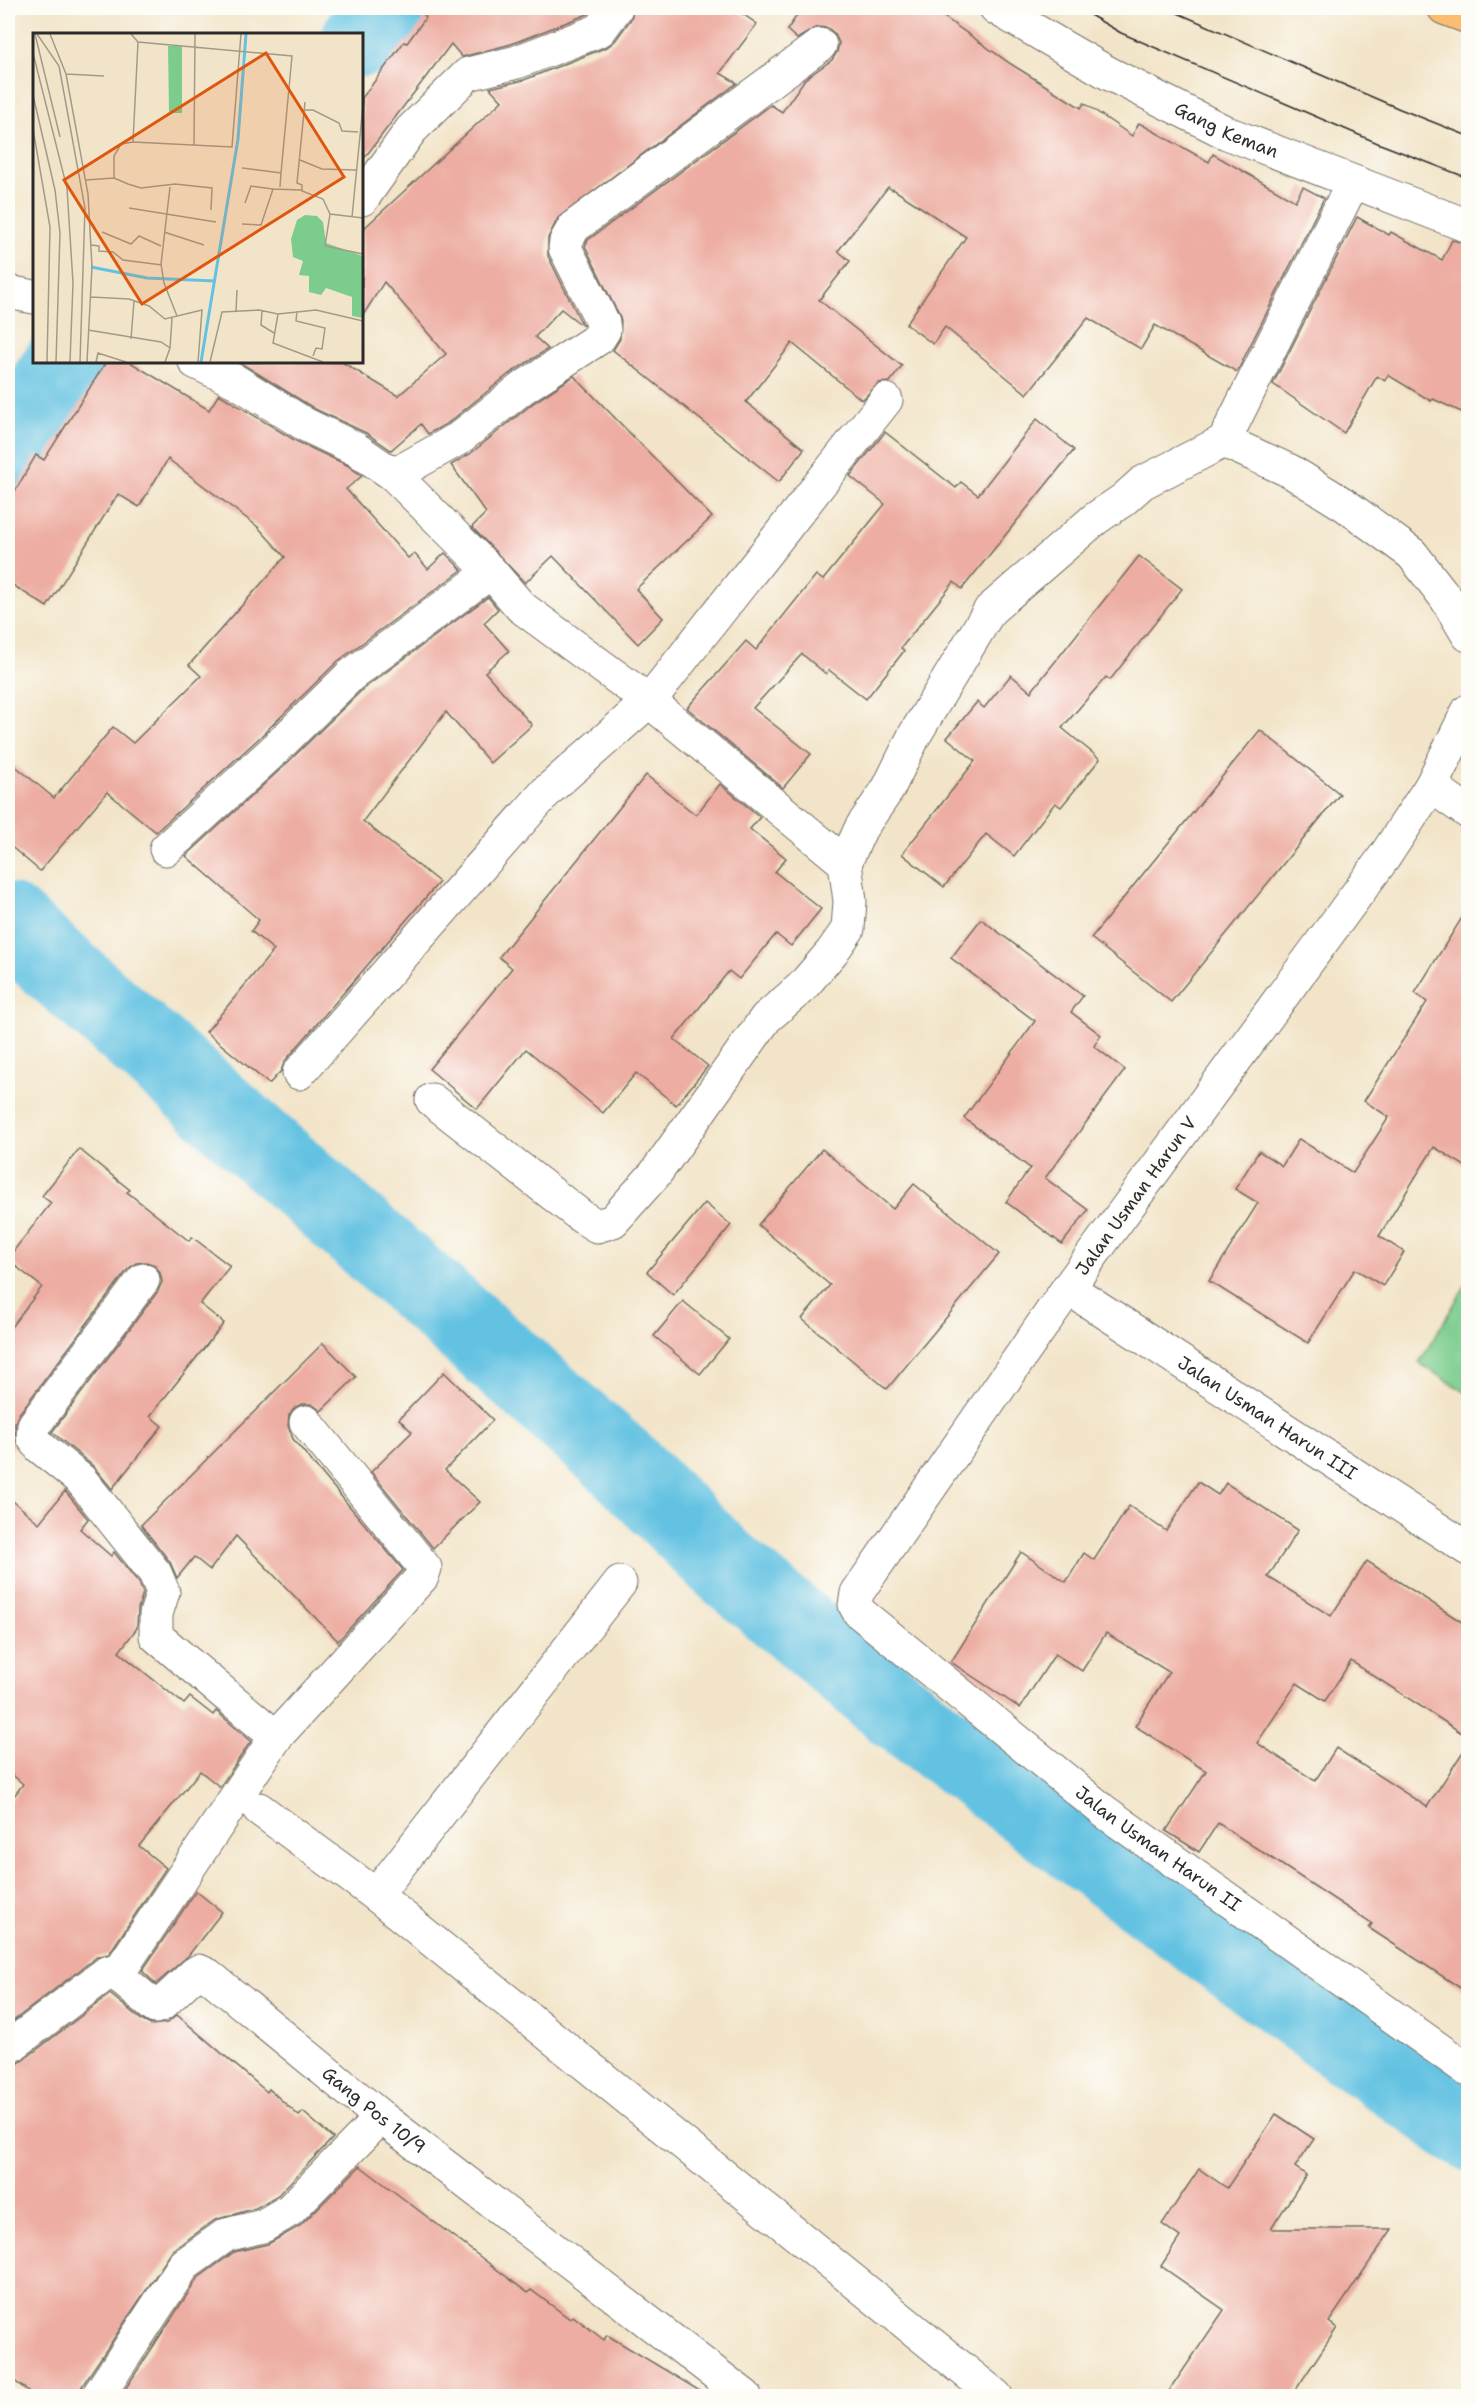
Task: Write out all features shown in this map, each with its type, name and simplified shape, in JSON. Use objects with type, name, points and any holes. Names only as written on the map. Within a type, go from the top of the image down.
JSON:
[{"type":"highway","points":[[1444,8],[1468,17]]},
{"type":"street","points":[[363,198],[411,130],[468,74],[518,62],[600,30],[616,8]]},
{"type":"street","name":"Gang Keman","points":[[996,8],[1108,73],[1227,133],[1468,226]]},
{"type":"street","points":[[394,475],[458,439],[521,389],[599,338],[604,330],[603,323],[565,248],[566,241],[574,227],[820,45]]},
{"type":"street","points":[[432,1100],[582,1216],[597,1226],[613,1221],[655,1174],[766,1018],[802,987],[848,929],[850,901],[845,863],[861,828],[888,789],[914,736],[990,610],[1095,519],[1123,500],[1142,483],[1224,441],[1353,182]]},
{"type":"street","points":[[8,292],[33,297]]},
{"type":"street","points":[[216,366],[237,382],[306,425],[356,449],[394,475],[491,572],[521,607],[649,701],[845,863]]},
{"type":"street","points":[[299,1073],[547,791],[649,701],[886,400]]},
{"type":"street","points":[[1224,441],[1290,471],[1345,504],[1412,554],[1446,598],[1468,635]]},
{"type":"street","points":[[166,849],[270,754],[351,675],[491,572]]},
{"type":"street","name":"Jalan Usman Harun V","points":[[859,1612],[855,1605],[856,1593],[1068,1288],[1385,856],[1431,786],[1468,711]]},
{"type":"street","points":[[1431,786],[1468,812]]},
{"type":"street","points":[[143,1280],[34,1425],[33,1437],[40,1447],[81,1480],[155,1573],[163,1592],[156,1614],[156,1636],[276,1737]]},
{"type":"street","name":"Jalan Usman Harun III","points":[[1068,1288],[1468,1549]]},
{"type":"street","points":[[8,2048],[102,1974],[108,1972],[117,1975],[276,1737],[422,1577],[425,1568],[306,1422]]},
{"type":"street","points":[[376,1895],[620,1583]]},
{"type":"street","name":"Jalan Usman Harun II","points":[[859,1612],[1105,1812],[1468,2070]]},
{"type":"street","points":[[259,1809],[376,1895],[991,2393]]},
{"type":"street","name":"Gang Pos 10/9","points":[[117,1975],[155,2007],[161,2005],[194,1974],[199,1971],[208,1975],[381,2117],[745,2397]]},
{"type":"street","points":[[99,2397],[184,2265],[226,2235],[263,2226],[290,2210],[381,2117]]},
{"type":"green space","points":[[1468,1281],[1468,1394],[1419,1363]]},
{"type":"building","points":[[417,8],[593,8],[588,14],[511,44],[462,57],[451,44],[363,160],[363,97],[426,17]]},
{"type":"building","points":[[634,8],[734,8],[757,24],[720,73],[737,83],[558,218],[548,238],[548,256],[583,326],[561,309],[535,337],[548,349],[509,374],[448,423],[428,434],[421,424],[391,450],[366,433],[315,409],[241,363],[344,363],[398,396],[446,354],[384,282],[363,315],[363,229],[502,101],[490,88],[524,80],[607,47],[615,41],[631,19]]},
{"type":"building","points":[[802,8],[931,8],[1011,64],[1081,108],[1084,103],[1132,136],[1139,123],[1209,162],[1213,154],[1295,201],[1303,187],[1324,198],[1237,372],[1155,325],[1141,349],[1088,318],[1027,394],[945,327],[933,344],[906,324],[966,237],[888,187],[838,251],[850,261],[819,300],[902,366],[890,382],[879,383],[862,400],[792,343],[746,402],[804,449],[779,482],[613,350],[620,339],[621,320],[585,246],[588,240],[771,105],[782,112],[805,79],[832,60],[839,43],[835,34],[828,28],[817,27],[797,39],[787,30]]},
{"type":"building","points":[[1357,217],[1389,235],[1391,232],[1442,260],[1452,240],[1468,244],[1468,415],[1433,399],[1431,401],[1388,375],[1385,381],[1377,376],[1344,433],[1273,384]]},
{"type":"building","points":[[105,363],[132,363],[209,410],[219,394],[296,441],[347,465],[362,476],[346,489],[408,558],[414,553],[428,569],[445,553],[462,570],[338,661],[257,740],[156,832],[107,792],[40,871],[8,844],[8,760],[54,798],[113,727],[133,743],[201,676],[189,665],[285,557],[258,527],[168,459],[139,507],[118,494],[47,607],[8,582],[8,503],[36,455],[44,460]]},
{"type":"building","points":[[574,376],[712,517],[636,589],[663,618],[638,644],[553,556],[525,583],[472,527],[486,513],[451,465],[470,454],[532,404]]},
{"type":"building","points":[[1037,419],[1074,450],[962,589],[954,582],[901,648],[904,651],[866,699],[829,670],[826,674],[802,654],[753,708],[811,754],[783,788],[687,708],[746,641],[756,650],[816,575],[823,580],[885,504],[850,476],[885,432],[956,488],[961,482],[978,495]]},
{"type":"building","points":[[1139,556],[1182,589],[1110,680],[1106,677],[1062,728],[1100,759],[1061,807],[1055,803],[1014,856],[986,834],[944,887],[902,854],[975,761],[947,738],[977,702],[984,708],[1011,675],[1031,692]]},
{"type":"building","points":[[488,597],[498,609],[484,623],[509,651],[485,672],[532,725],[490,763],[446,712],[363,821],[439,882],[285,1061],[281,1071],[269,1084],[206,1032],[274,950],[251,931],[259,920],[186,856],[283,767],[363,689]]},
{"type":"building","points":[[1260,730],[1340,794],[1171,1002],[1091,938]]},
{"type":"building","points":[[646,775],[696,815],[720,784],[760,817],[750,829],[786,858],[775,872],[821,909],[791,946],[776,934],[739,979],[729,971],[674,1039],[708,1066],[676,1105],[636,1073],[603,1113],[526,1049],[477,1109],[429,1069],[512,968],[499,957]]},
{"type":"building","points":[[1468,908],[1468,1168],[1434,1147],[1379,1236],[1404,1252],[1383,1286],[1355,1269],[1308,1343],[1209,1281],[1258,1203],[1235,1189],[1259,1151],[1282,1166],[1299,1139],[1353,1173],[1389,1117],[1364,1101],[1427,1002],[1415,993]]},
{"type":"building","points":[[981,919],[1083,996],[1071,1012],[1101,1035],[1094,1046],[1125,1070],[1045,1178],[1088,1210],[1062,1244],[1006,1202],[1030,1168],[964,1118],[1035,1021],[951,958]]},
{"type":"building","points":[[79,1149],[130,1190],[127,1192],[189,1241],[192,1237],[230,1266],[200,1304],[224,1323],[150,1416],[162,1426],[112,1489],[93,1466],[52,1432],[158,1291],[162,1282],[155,1265],[146,1262],[136,1263],[128,1269],[19,1414],[15,1423],[16,1441],[8,1453],[8,1331],[42,1287],[8,1258],[51,1203],[42,1196]]},
{"type":"building","points":[[822,1149],[893,1209],[914,1184],[999,1254],[887,1389],[802,1319],[830,1285],[758,1225]]},
{"type":"building","points":[[705,1203],[731,1225],[673,1295],[647,1272]]},
{"type":"building","points":[[683,1301],[729,1339],[700,1374],[654,1336]]},
{"type":"building","points":[[323,1343],[356,1377],[321,1411],[312,1404],[295,1407],[289,1415],[288,1426],[293,1439],[403,1570],[338,1641],[236,1536],[210,1570],[194,1557],[177,1578],[170,1562],[141,1525]]},
{"type":"building","points":[[444,1372],[493,1420],[445,1470],[480,1502],[433,1548],[371,1472],[412,1432],[399,1419]]},
{"type":"building","points":[[1198,1482],[1218,1495],[1226,1483],[1298,1530],[1268,1577],[1331,1616],[1367,1561],[1468,1626],[1468,1737],[1351,1661],[1325,1701],[1297,1683],[1257,1743],[1315,1781],[1336,1748],[1427,1807],[1468,1744],[1468,1993],[1369,1928],[1372,1924],[1218,1823],[1199,1852],[1166,1831],[1206,1771],[1135,1726],[1169,1672],[1106,1633],[1082,1671],[1055,1654],[1020,1708],[951,1662],[1021,1552],[1066,1582],[1084,1553],[1094,1560],[1129,1506],[1166,1531]]},
{"type":"building","points":[[65,1491],[88,1519],[80,1529],[111,1556],[114,1552],[139,1583],[143,1593],[138,1609],[137,1628],[119,1652],[184,1704],[190,1697],[213,1715],[216,1711],[251,1741],[220,1787],[200,1771],[139,1846],[166,1868],[109,1954],[97,1957],[8,2025],[8,1804],[23,1784],[8,1771],[8,1497],[39,1523]]},
{"type":"building","points":[[196,1891],[222,1912],[188,1956],[156,1984],[142,1971]]},
{"type":"building","points":[[110,1994],[151,2025],[167,2023],[177,2015],[267,2092],[269,2089],[299,2116],[303,2112],[333,2138],[278,2195],[256,2208],[215,2220],[173,2250],[82,2386],[80,2397],[36,2397],[8,2376],[8,2066],[19,2063]]},
{"type":"building","points":[[1276,2114],[1314,2139],[1295,2167],[1306,2175],[1271,2229],[1392,2229],[1329,2322],[1337,2328],[1291,2397],[1165,2397],[1224,2310],[1161,2266],[1180,2237],[1162,2224],[1199,2169],[1227,2188]]},
{"type":"building","points":[[360,2166],[528,2293],[531,2290],[570,2319],[573,2316],[604,2340],[607,2335],[710,2397],[120,2397],[198,2278],[234,2252],[268,2244],[300,2226]]},
{"type":"waterway","points":[[363,36],[385,8]]},
{"type":"waterway","points":[[8,448],[64,363]]},
{"type":"waterway","points":[[8,923],[620,1462],[723,1564],[897,1710],[1337,2038],[1468,2130]]},
{"type":"tram line","points":[[1078,8],[1121,33],[1380,144],[1468,178]]},
{"type":"tram line","points":[[1166,8],[1468,136]]}]
